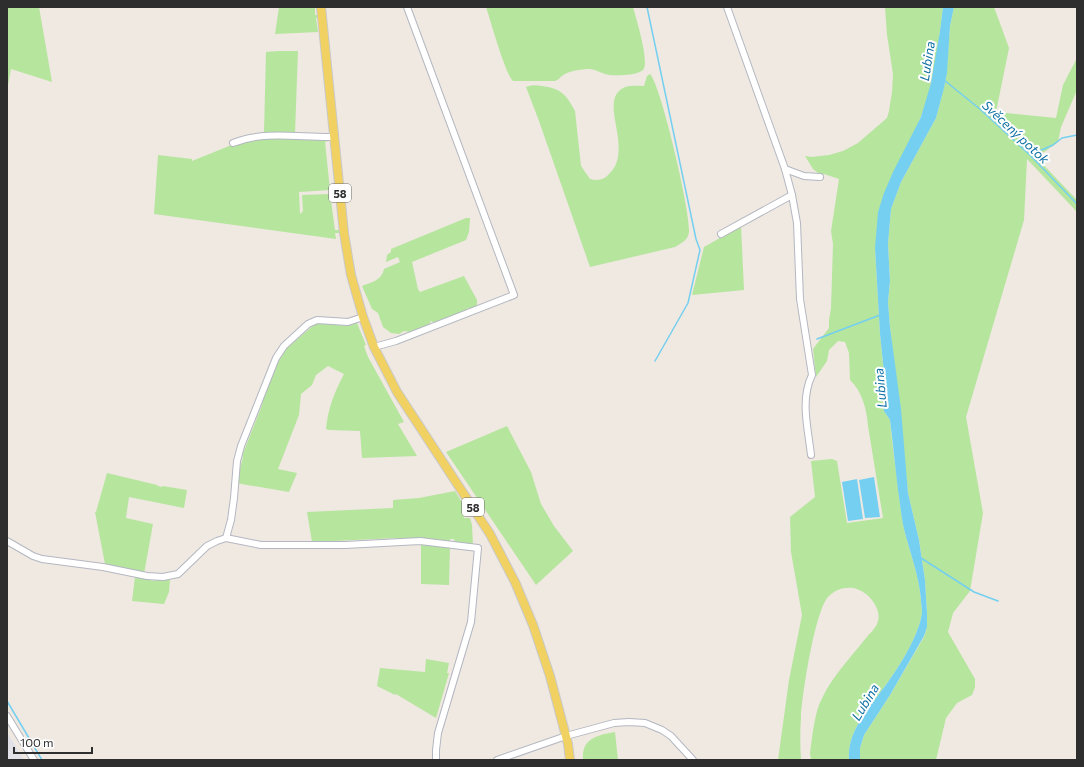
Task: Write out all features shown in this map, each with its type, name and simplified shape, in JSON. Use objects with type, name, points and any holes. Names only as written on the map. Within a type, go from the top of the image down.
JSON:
[{"type":"main road","name":"58","points":[[321,7],[347,254],[363,317],[374,347],[397,392],[490,534],[514,582],[534,625],[550,676],[566,736],[570,760]]},
{"type":"street","points":[[374,347],[396,342],[514,295],[407,7]]},
{"type":"street","points":[[727,7],[785,169],[792,195],[797,223],[800,299],[812,375],[805,397],[811,455]]},
{"type":"street","points":[[233,143],[263,135],[334,137]]},
{"type":"street","points":[[785,169],[804,176],[820,177]]},
{"type":"street","points":[[721,234],[792,195]]},
{"type":"street","points":[[226,538],[233,508],[239,453],[267,378],[280,351],[312,321],[348,322],[363,317]]},
{"type":"street","points":[[7,541],[33,556],[42,559],[103,567],[147,576],[163,577],[178,574],[207,546],[226,538],[261,545],[345,545],[420,541],[478,548],[471,622],[438,733],[436,760]]},
{"type":"street","points":[[7,716],[34,760]]},
{"type":"street","points":[[498,760],[566,736],[614,724],[629,722],[645,723],[656,727],[671,736],[693,760]]},
{"type":"shaded area","points":[[7,732],[24,760],[7,760]]},
{"type":"green space","points":[[7,7],[39,7],[52,82],[11,69],[7,91]]},
{"type":"green space","points":[[279,7],[315,7],[315,15],[317,15],[318,18],[316,18],[318,32],[275,34]]},
{"type":"green space","points":[[486,7],[633,7],[642,40],[645,66],[640,72],[627,75],[610,75],[593,69],[586,69],[567,73],[555,81],[513,81],[502,59]]},
{"type":"green space","points":[[885,7],[943,7],[934,70],[926,101],[875,248],[880,334],[887,401],[883,406],[884,411],[890,420],[903,524],[920,591],[922,612],[917,631],[906,653],[894,673],[859,722],[851,740],[849,760],[811,760],[810,753],[814,722],[819,705],[836,675],[875,628],[879,618],[873,601],[864,592],[849,588],[833,592],[828,597],[823,605],[818,619],[810,654],[801,717],[801,760],[778,760],[789,680],[802,615],[791,552],[790,517],[815,497],[811,461],[832,459],[837,461],[847,523],[883,518],[866,414],[861,395],[850,380],[849,353],[845,342],[838,341],[829,350],[827,361],[816,377],[813,349],[829,328],[833,244],[831,231],[839,179],[824,174],[821,175],[813,169],[805,156],[812,157],[829,155],[843,151],[858,143],[887,118],[892,92],[893,74],[887,35]]},
{"type":"green space","points":[[954,7],[994,7],[1009,48],[996,112],[1056,118],[1063,85],[1077,58],[1077,90],[1061,127],[1058,142],[1040,155],[1035,156],[1077,200],[1077,212],[1027,159],[1024,220],[966,417],[983,513],[970,591],[953,613],[948,632],[975,679],[975,687],[972,695],[957,703],[946,718],[936,760],[860,760],[860,748],[864,735],[890,695],[924,637],[927,627],[925,580],[919,540],[908,493],[890,327],[888,302],[890,281],[888,244],[891,209],[901,182],[936,118],[946,79],[950,26]]},
{"type":"green space","points":[[298,51],[295,133],[264,132],[266,52]]},
{"type":"green space","points":[[650,74],[655,83],[668,124],[685,201],[689,232],[684,241],[675,247],[590,267],[526,87],[538,85],[554,88],[566,97],[575,111],[581,166],[590,179],[598,180],[605,178],[616,165],[618,142],[614,99],[621,89],[630,86],[644,86],[647,76]]},
{"type":"green space","points":[[260,138],[331,140],[325,142],[330,190],[299,192],[300,214],[303,211],[302,195],[330,194],[335,230],[340,230],[340,233],[335,233],[336,239],[154,214],[158,155],[192,159],[192,161],[234,144]]},
{"type":"green space","points":[[466,218],[470,219],[469,232],[466,240],[412,262],[420,292],[464,276],[477,300],[477,306],[468,308],[465,311],[435,323],[431,321],[428,326],[411,332],[404,331],[399,334],[391,333],[383,327],[378,313],[372,309],[362,286],[378,279],[383,273],[384,269],[400,262],[398,257],[386,262],[387,255],[391,252],[391,249]]},
{"type":"green space","points":[[741,226],[744,290],[692,295],[704,247]]},
{"type":"green space","points":[[318,323],[347,326],[357,323],[366,345],[364,346],[368,357],[404,422],[398,424],[417,456],[362,458],[360,431],[326,429],[332,401],[344,374],[328,366],[316,375],[312,385],[301,394],[299,415],[278,469],[297,473],[289,492],[236,483],[242,456],[262,405],[267,383],[269,382],[286,349]]},
{"type":"green space","points":[[507,426],[531,472],[541,504],[554,526],[573,551],[536,585],[446,452]]},
{"type":"green space","points":[[107,473],[162,487],[187,490],[184,508],[129,497],[126,518],[153,524],[144,574],[105,564],[95,512]]},
{"type":"green space","points":[[455,491],[470,515],[464,516],[464,518],[470,518],[472,525],[473,545],[455,543],[454,539],[450,539],[450,543],[422,539],[397,538],[312,542],[307,512],[393,508],[393,500],[419,498]]},
{"type":"green space","points":[[421,543],[450,547],[449,585],[421,584]]},
{"type":"green space","points":[[135,577],[154,581],[170,580],[169,592],[164,604],[132,601]]},
{"type":"green space","points":[[426,659],[449,663],[447,673],[449,673],[436,718],[396,694],[395,695],[377,686],[380,668],[425,672]]},
{"type":"green space","points":[[615,732],[618,760],[583,760],[583,753],[588,742],[597,736]]},
{"type":"water","points":[[943,7],[954,7],[950,26],[947,73],[944,88],[936,118],[901,182],[891,209],[888,244],[890,281],[888,302],[890,327],[901,409],[908,493],[919,540],[925,580],[927,627],[924,636],[890,695],[864,735],[860,748],[860,760],[849,760],[851,740],[859,722],[894,673],[906,653],[917,631],[922,612],[920,591],[902,519],[890,420],[884,411],[883,406],[887,401],[880,334],[875,248],[878,212],[884,193],[921,117],[931,83]]},
{"type":"water","points":[[874,477],[880,517],[865,518],[859,480]]},
{"type":"water","points":[[857,479],[863,519],[848,521],[842,482]]},
{"type":"waterway","points":[[647,7],[696,239],[700,250],[688,303],[655,361]]},
{"type":"waterway","name":"Svěcený potok","points":[[944,80],[981,110],[1030,155],[1077,204]]},
{"type":"waterway","points":[[1030,155],[1053,145],[1062,138],[1077,135]]},
{"type":"waterway","points":[[817,339],[880,315]]},
{"type":"waterway","points":[[921,558],[974,592],[998,601]]},
{"type":"waterway","points":[[7,701],[42,760]]},
{"type":"water label","name":"Lubina","points":[[927,61]]},
{"type":"water label","name":"Lubina","points":[[880,388]]},
{"type":"water label","name":"Lubina","points":[[865,702]]}]
